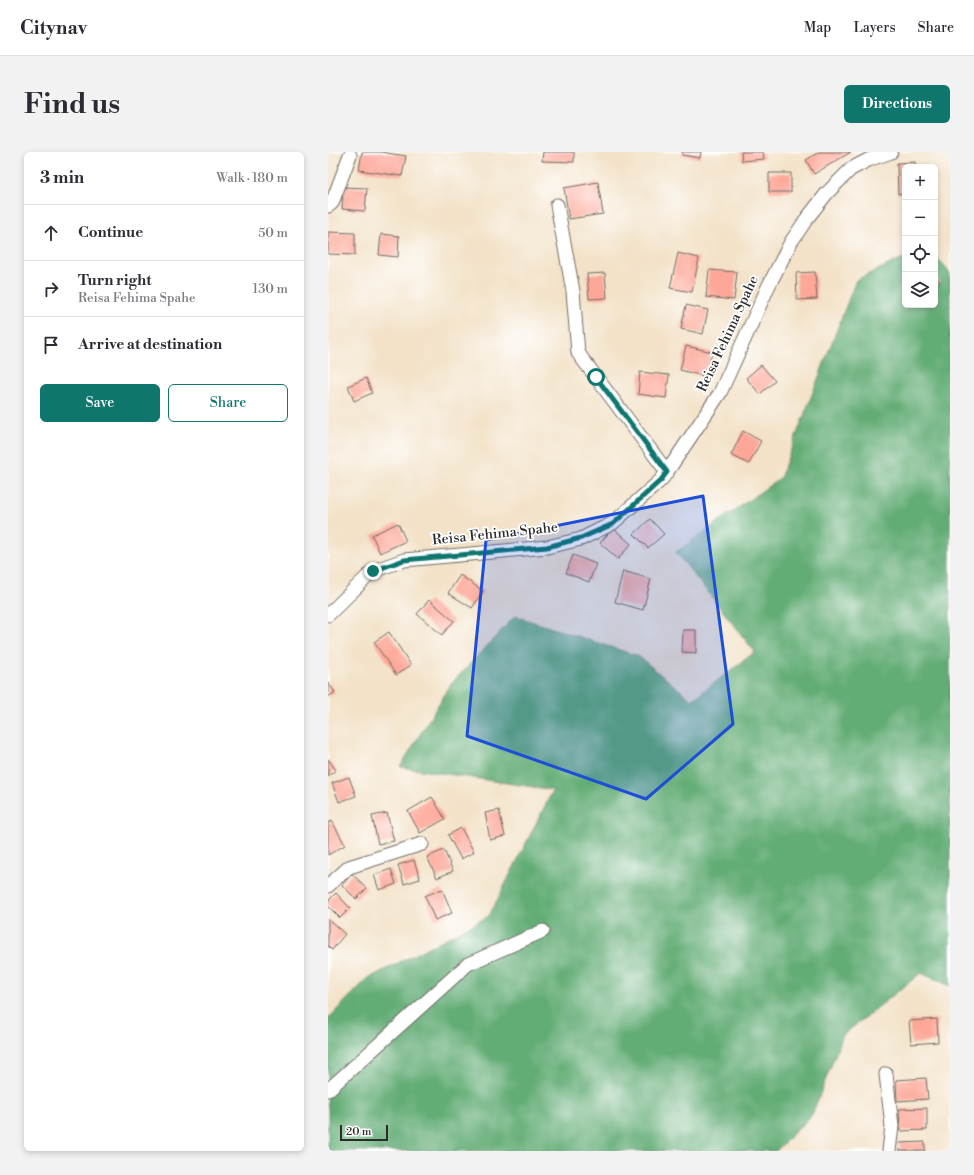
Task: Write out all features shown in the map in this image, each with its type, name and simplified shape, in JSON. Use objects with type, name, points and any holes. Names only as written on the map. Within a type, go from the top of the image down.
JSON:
[{"type":"street","name":"Reisa Fehima Spahe","points":[[328,615],[373,571],[404,560],[547,547],[581,538],[613,524],[661,480],[720,393],[791,242],[808,217],[827,193],[851,169],[868,160],[891,152]]},
{"type":"street","points":[[328,206],[332,203],[350,155]]},
{"type":"street","points":[[557,205],[573,291],[578,353],[667,472]]},
{"type":"street","points":[[328,886],[349,868],[422,844]]},
{"type":"street","points":[[328,1090],[468,964],[543,931]]},
{"type":"street","points":[[886,1074],[892,1126],[889,1151]]},
{"type":"highlighted area","points":[[703,496],[733,724],[646,799],[467,736],[486,540]]},
{"type":"green space","points":[[902,258],[902,308],[938,308],[938,259],[950,273],[950,986],[921,973],[843,1035],[812,1115],[776,1151],[328,1151],[328,1019],[367,979],[489,916],[553,790],[400,767],[451,684],[515,616],[638,656],[692,700],[755,652],[676,552],[780,478],[856,280]]},
{"type":"building","points":[[362,152],[381,152],[406,156],[402,176],[359,170]]},
{"type":"building","points":[[543,152],[574,152],[574,162],[542,161]]},
{"type":"building","points":[[682,152],[701,152],[700,158],[682,155]]},
{"type":"building","points":[[741,152],[763,152],[764,159],[742,161]]},
{"type":"building","points":[[819,152],[851,152],[814,174],[806,160]]},
{"type":"building","points":[[915,162],[915,164],[902,164],[902,193],[898,194],[897,163]]},
{"type":"building","points":[[769,173],[791,173],[791,192],[769,192]]},
{"type":"building","points":[[598,182],[603,214],[569,219],[564,188]]},
{"type":"building","points":[[343,187],[367,188],[365,211],[342,209]]},
{"type":"building","points":[[328,232],[355,233],[355,255],[328,254]]},
{"type":"building","points":[[381,234],[399,236],[398,257],[379,255]]},
{"type":"building","points":[[678,253],[699,258],[692,292],[670,288]]},
{"type":"building","points":[[709,270],[737,272],[734,300],[706,297]]},
{"type":"building","points":[[815,272],[817,299],[797,300],[796,273]]},
{"type":"building","points":[[605,273],[607,298],[589,299],[587,274]]},
{"type":"building","points":[[686,305],[708,310],[703,334],[681,329]]},
{"type":"building","points":[[686,346],[712,352],[707,377],[680,370]]},
{"type":"building","points":[[761,365],[775,381],[760,394],[746,378]]},
{"type":"building","points":[[640,372],[669,375],[666,398],[638,394]]},
{"type":"building","points":[[366,378],[372,393],[354,401],[348,386]]},
{"type":"building","points":[[743,431],[761,441],[749,464],[731,455]]},
{"type":"building","points":[[650,519],[664,534],[648,548],[634,534]]},
{"type":"building","points":[[398,523],[406,541],[380,553],[372,535]]},
{"type":"building","points":[[613,528],[631,544],[618,559],[600,543]]},
{"type":"building","points":[[573,555],[596,564],[589,582],[566,573]]},
{"type":"building","points":[[623,571],[651,579],[643,610],[615,602]]},
{"type":"building","points":[[460,575],[483,591],[472,608],[448,593]]},
{"type":"building","points":[[429,600],[454,621],[442,635],[417,614]]},
{"type":"building","points":[[683,630],[696,630],[696,653],[682,652]]},
{"type":"building","points":[[389,632],[411,665],[396,675],[374,642]]},
{"type":"building","points":[[328,683],[335,692],[328,697]]},
{"type":"building","points":[[328,759],[336,770],[328,776]]},
{"type":"building","points":[[349,777],[356,796],[339,802],[332,783]]},
{"type":"building","points":[[432,797],[445,819],[420,833],[408,811]]},
{"type":"building","points":[[499,810],[505,836],[490,840],[485,813]]},
{"type":"building","points":[[387,813],[394,841],[378,844],[372,816]]},
{"type":"building","points":[[332,821],[345,845],[328,855],[328,823]]},
{"type":"building","points":[[461,828],[474,852],[461,859],[448,835]]},
{"type":"building","points":[[444,850],[453,871],[437,878],[427,857]]},
{"type":"building","points":[[414,860],[420,879],[404,884],[398,865]]},
{"type":"building","points":[[391,869],[396,884],[379,890],[374,875]]},
{"type":"building","points":[[352,874],[367,888],[356,899],[342,885]]},
{"type":"building","points":[[442,889],[452,913],[435,920],[425,896]]},
{"type":"building","points":[[336,893],[350,908],[340,918],[328,906],[328,901]]},
{"type":"building","points":[[328,919],[345,934],[332,950],[328,946]]},
{"type":"building","points":[[937,1019],[938,1042],[911,1044],[909,1021]]},
{"type":"building","points":[[926,1078],[928,1099],[897,1101],[896,1080]]},
{"type":"building","points":[[927,1108],[927,1130],[900,1131],[899,1109]]},
{"type":"building","points":[[925,1142],[925,1151],[900,1151],[899,1143]]},
{"type":"route","points":[[373,571],[404,560],[547,547],[581,538],[613,524],[661,480],[667,472],[596,377]]}]
